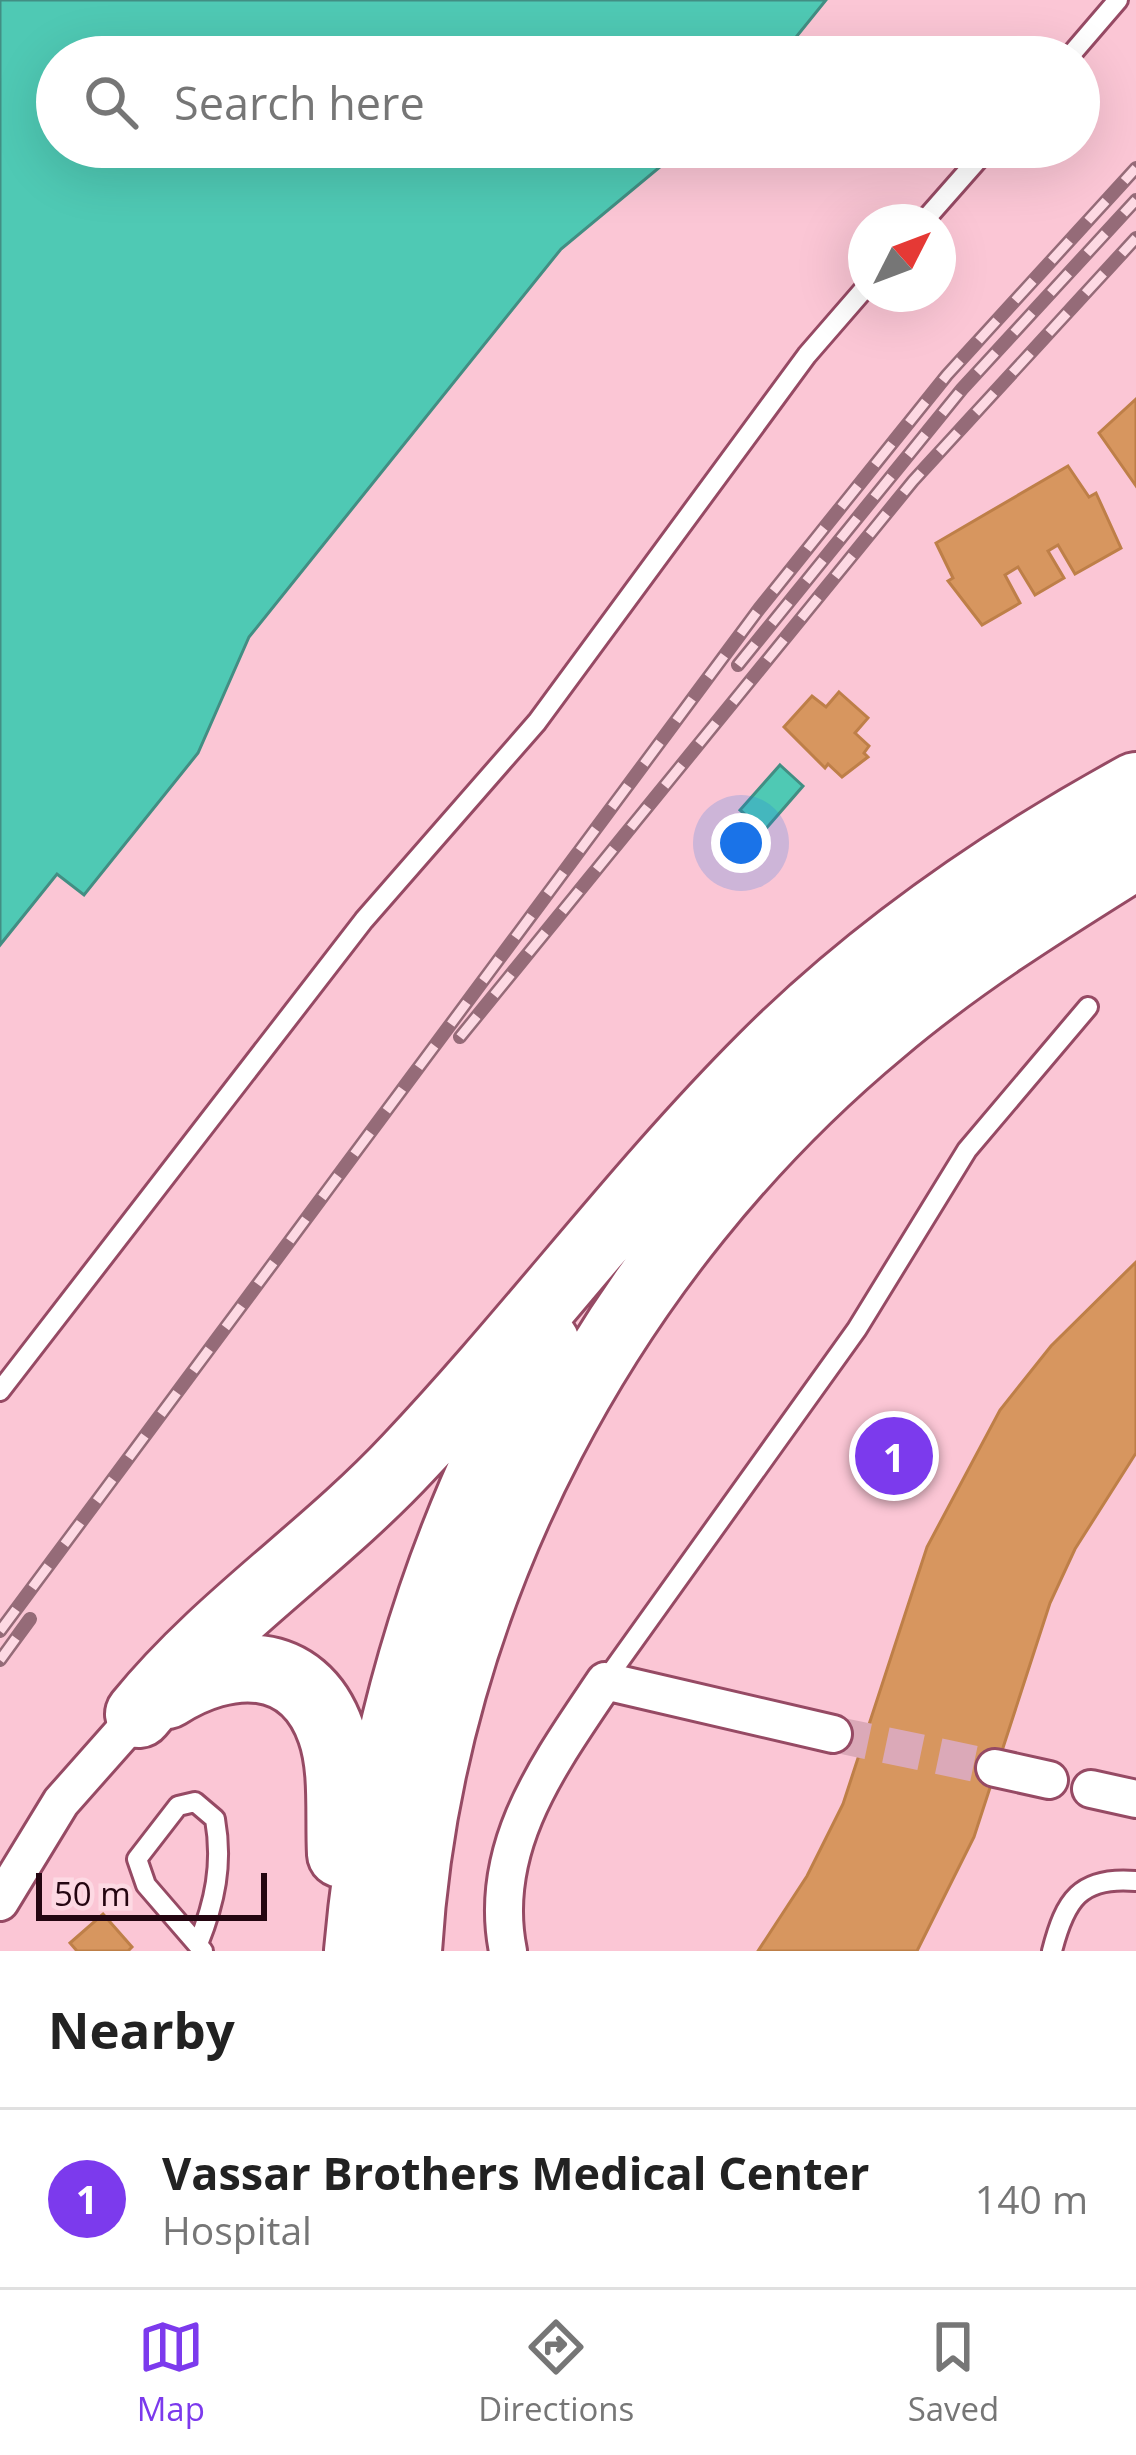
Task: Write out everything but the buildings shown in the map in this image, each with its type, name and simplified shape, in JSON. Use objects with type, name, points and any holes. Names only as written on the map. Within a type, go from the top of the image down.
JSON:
[{"type":"highway","points":[[139,1714],[181,1664],[383,1484],[767,1054],[892,944],[1015,857],[1136,786]]},
{"type":"highway","points":[[408,1951],[433,1778],[476,1618],[541,1463],[621,1323],[722,1189],[836,1071],[965,966],[1136,855]]},
{"type":"highway","points":[[358,1951],[369,1847],[390,1737],[438,1575],[530,1371],[589,1272],[654,1180]]},
{"type":"highway","points":[[139,1714],[203,1675],[237,1666],[274,1673],[316,1704],[334,1743],[346,1951]]},
{"type":"street","points":[[508,1951],[503,1897],[516,1835],[542,1778],[605,1681],[833,1734]]},
{"type":"street","points":[[0,1902],[61,1802],[139,1714]]},
{"type":"street","points":[[995,1768],[1049,1780]]},
{"type":"street","points":[[1091,1789],[1136,1799]]},
{"type":"lane","points":[[1087,36],[1118,0]]},
{"type":"lane","points":[[939,204],[971,168]]},
{"type":"lane","points":[[0,1391],[364,920],[537,722],[807,355],[848,308]]},
{"type":"lane","points":[[605,1681],[869,1311],[967,1150],[1088,1007]]},
{"type":"lane","points":[[195,1802],[215,1819],[220,1848],[214,1906],[201,1947],[146,1885],[137,1859],[178,1806],[195,1802]]},
{"type":"lane","points":[[1052,1951],[1062,1910],[1082,1886],[1110,1878],[1136,1881]]},
{"type":"shaded area","points":[[0,0],[826,0],[797,36],[36,36],[36,168],[659,168],[561,249],[249,637],[198,753],[84,895],[57,874],[0,945]]},
{"type":"shaded area","points":[[780,765],[803,786],[764,831],[740,810]]},
{"type":"tunnel","points":[[833,1734],[995,1768]]},
{"type":"railway","points":[[0,1631],[759,609],[947,375],[1136,168]]},
{"type":"railway","points":[[738,665],[962,389],[1136,200]]},
{"type":"railway","points":[[460,1037],[913,481],[1136,238]]},
{"type":"railway","points":[[0,1660],[30,1619]]},
{"type":"place","name":"Vassar Brothers Medical Center","points":[[894,1456]]}]
